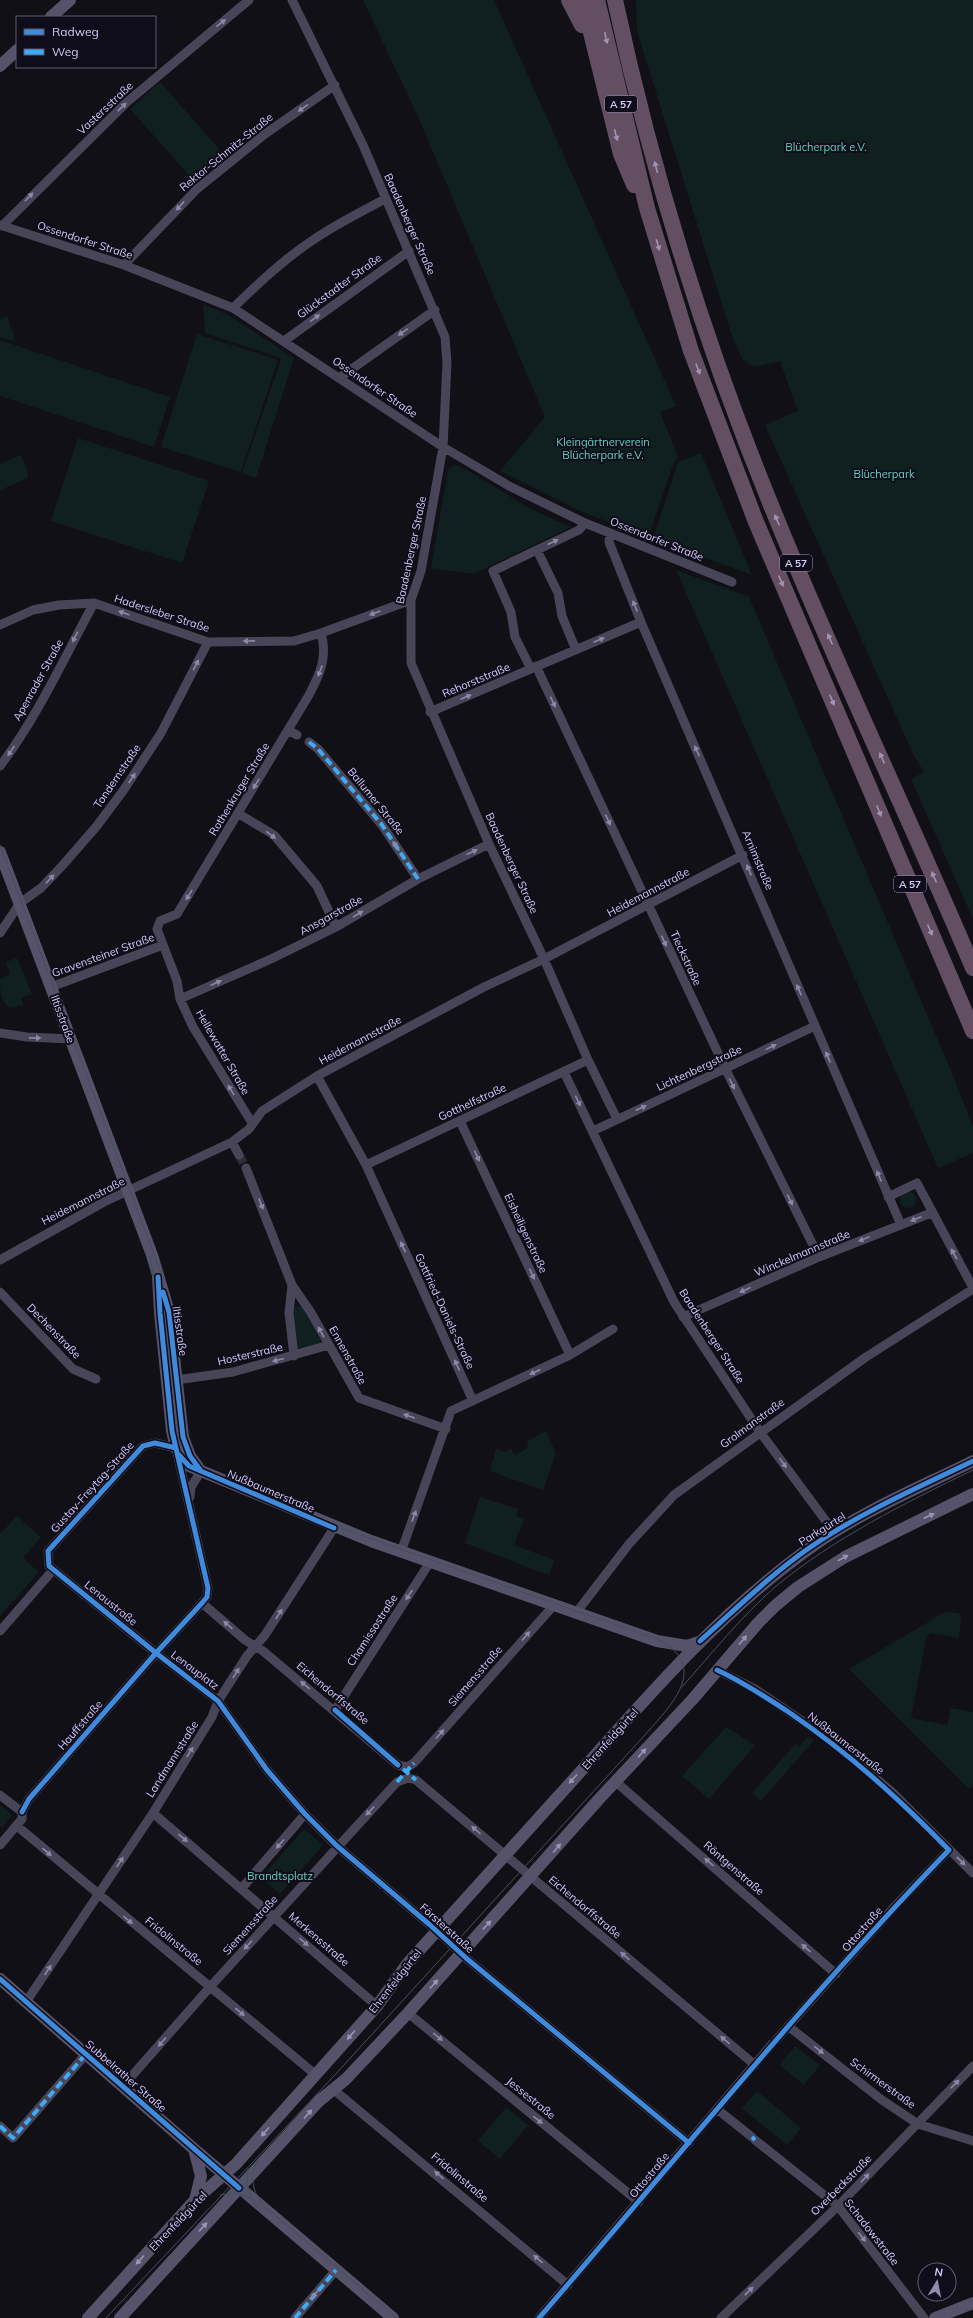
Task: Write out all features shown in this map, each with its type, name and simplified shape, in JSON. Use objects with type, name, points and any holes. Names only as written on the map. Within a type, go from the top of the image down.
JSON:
[{"type":"highway","points":[[569,0],[584,29],[602,84],[627,172],[647,208]]},
{"type":"highway","points":[[583,0],[602,84]]},
{"type":"highway","name":"A 57","points":[[597,0],[647,208],[691,351],[756,522],[973,1032]]},
{"type":"highway","name":"A 57","points":[[615,0],[627,55],[665,204],[713,351],[775,515],[973,968]]},
{"type":"highway","points":[[627,0],[627,55]]},
{"type":"highway","points":[[950,913],[966,933],[973,948]]},
{"type":"main road","points":[[52,16],[70,0]]},
{"type":"main road","points":[[0,66],[16,51]]},
{"type":"main road","name":"Iltisstraße","points":[[0,852],[129,1190],[158,1277],[169,1312],[183,1437],[190,1456],[201,1471]]},
{"type":"main road","name":"Iltisstraße","points":[[158,1277],[168,1389],[176,1448],[186,1463],[201,1471]]},
{"type":"main road","name":"Parkgürtel","points":[[700,1641],[787,1565],[834,1532],[973,1460]]},
{"type":"main road","name":"Nußbaumerstraße","points":[[201,1471],[334,1528],[657,1641],[687,1646],[700,1641]]},
{"type":"main road","points":[[717,1670],[775,1606],[822,1571],[882,1538],[973,1494]]},
{"type":"main road","name":"Nußbaumerstraße","points":[[657,1641],[667,1648],[679,1664]]},
{"type":"main road","name":"Ehrenfeldgürtel","points":[[88,2318],[194,2200],[225,2175],[316,2075],[377,2006],[407,1964],[436,1931],[700,1641]]},
{"type":"main road","name":"Ehrenfeldgürtel","points":[[120,2318],[319,2101],[334,2090],[408,2013],[692,1700],[717,1670]]},
{"type":"main road","name":"Subbelrather Straße","points":[[0,1979],[239,2188],[393,2318]]},
{"type":"main road","points":[[194,2149],[200,2176],[194,2200]]},
{"type":"main road","points":[[936,2318],[973,2303]]},
{"type":"street","name":"Vastersstraße","points":[[1,225],[127,102],[249,0]]},
{"type":"street","name":"Baadenberger Straße","points":[[292,0],[335,85],[409,250],[435,310],[446,344],[447,362],[443,447],[421,571],[411,600],[411,663],[430,712],[489,844],[544,959],[588,1060],[617,1119]]},
{"type":"street","name":"Rektor-Schmitz-Straße","points":[[124,265],[197,188],[265,134],[335,85]]},
{"type":"street","points":[[233,308],[269,274],[311,240],[344,220],[385,199]]},
{"type":"street","name":"Ossendorfer Straße","points":[[1,225],[124,265],[233,308],[443,447],[509,486],[585,523],[732,582]]},
{"type":"street","name":"Glückstadter Straße","points":[[284,341],[409,250]]},
{"type":"street","points":[[339,378],[435,310]]},
{"type":"street","points":[[533,668],[515,637],[511,612],[493,571],[579,530],[585,523]]},
{"type":"street","name":"Arnimstraße","points":[[610,533],[608,542],[641,622],[901,1225]]},
{"type":"street","points":[[537,550],[558,593],[562,616],[576,650]]},
{"type":"street","name":"Hadersleber Straße","points":[[0,626],[33,610],[59,605],[94,603],[208,642],[294,641],[321,633],[411,600]]},
{"type":"street","name":"Apenrader Straße","points":[[0,766],[11,751],[49,688],[94,603]]},
{"type":"street","name":"Rehorststraße","points":[[430,712],[641,622]]},
{"type":"street","name":"Rothenkruger Straße","points":[[163,945],[157,928],[160,921],[177,914],[239,814],[321,671],[325,647],[321,633]]},
{"type":"street","name":"Tondernstraße","points":[[0,933],[20,904],[41,888],[62,866],[124,791],[161,733],[208,642]]},
{"type":"street","name":"Tieckstraße","points":[[533,668],[726,1070],[819,1258]]},
{"type":"street","points":[[288,730],[297,735]]},
{"type":"street","name":"Ballumer Straße","points":[[309,742],[318,749],[382,825],[418,879]]},
{"type":"street","points":[[239,814],[274,835],[317,886],[336,927]]},
{"type":"street","name":"Ansgarstraße","points":[[180,999],[271,960],[336,927],[418,879],[489,844]]},
{"type":"street","name":"Heidemannstraße","points":[[0,1260],[71,1220],[129,1190],[232,1142],[249,1129],[262,1110],[317,1076],[484,987],[544,959],[743,856]]},
{"type":"street","name":"Gravensteiner Straße","points":[[51,986],[163,945]]},
{"type":"street","name":"Hellewatter Straße","points":[[163,945],[177,981],[180,999],[193,1027],[252,1123]]},
{"type":"street","name":"Lichtenbergstraße","points":[[593,1131],[726,1070],[814,1026]]},
{"type":"street","points":[[0,1033],[27,1038],[71,1039]]},
{"type":"street","name":"Gotthelfstraße","points":[[366,1165],[588,1060]]},
{"type":"street","name":"Baadenberger Straße","points":[[564,1072],[674,1302],[760,1432],[834,1532]]},
{"type":"street","name":"Gottfried-Daniels-Straße","points":[[317,1076],[366,1165],[473,1401]]},
{"type":"street","name":"Eisheiligenstraße","points":[[460,1121],[570,1355]]},
{"type":"street","points":[[232,1142],[239,1155]]},
{"type":"street","name":"Ennenstraße","points":[[246,1168],[292,1285],[310,1311],[358,1398],[446,1429]]},
{"type":"street","points":[[888,1197],[917,1183],[931,1213],[973,1289]]},
{"type":"street","name":"Winckelmannstraße","points":[[683,1317],[819,1258],[931,1213]]},
{"type":"street","name":"Ennenstraße","points":[[292,1285],[289,1313],[294,1356]]},
{"type":"street","name":"Grolmanstraße","points":[[576,1613],[629,1544],[674,1495],[866,1356],[973,1289]]},
{"type":"street","name":"Dechenstraße","points":[[0,1292],[73,1369],[96,1379]]},
{"type":"street","points":[[401,1552],[446,1429],[451,1411],[570,1355],[613,1329]]},
{"type":"street","name":"Hosterstraße","points":[[176,1380],[233,1372],[329,1345]]},
{"type":"street","name":"Gustav-Freytag-Straße","points":[[53,1570],[49,1566],[47,1556],[52,1546],[143,1446],[154,1443],[176,1448]]},
{"type":"street","name":"Iltisstraße","points":[[176,1448],[190,1503],[208,1588],[207,1597],[202,1603]]},
{"type":"street","name":"Iltisstraße","points":[[190,1503],[191,1487],[201,1471]]},
{"type":"street","name":"Landmannstraße","points":[[26,2002],[153,1813],[212,1717],[218,1701],[247,1656],[265,1635],[334,1528]]},
{"type":"street","name":"Chamissostraße","points":[[335,1710],[430,1562]]},
{"type":"street","points":[[0,1631],[53,1570]]},
{"type":"street","name":"Lenaustraße","points":[[53,1570],[156,1653]]},
{"type":"street","points":[[202,1603],[245,1640],[256,1646]]},
{"type":"street","name":"Lenauplatz","points":[[202,1603],[156,1653],[218,1701]]},
{"type":"street","name":"Siemensstraße","points":[[414,1763],[554,1605]]},
{"type":"street","name":"Eichendorffstraße","points":[[256,1646],[335,1710],[398,1765],[407,1767],[414,1763]]},
{"type":"street","name":"Hauffstraße","points":[[17,1826],[22,1818],[22,1812],[30,1800],[156,1653]]},
{"type":"street","name":"Nußbaumerstraße","points":[[717,1670],[755,1689],[823,1735],[892,1792],[973,1873]]},
{"type":"street","name":"Försterstraße","points":[[218,1701],[267,1770],[305,1814],[338,1846],[461,1954],[689,2143]]},
{"type":"street","name":"Eichendorffstraße","points":[[396,1782],[408,1778],[416,1780],[506,1854],[531,1878],[755,2064]]},
{"type":"street","name":"Siemensstraße","points":[[123,2086],[210,1987],[396,1782]]},
{"type":"street","name":"Röntgenstraße","points":[[616,1782],[836,1974]]},
{"type":"street","points":[[0,1795],[22,1812]]},
{"type":"street","name":"Merkensstraße","points":[[153,1813],[242,1888],[377,2006]]},
{"type":"street","points":[[242,1888],[305,1814]]},
{"type":"street","points":[[0,1844],[17,1826]]},
{"type":"street","name":"Fridolinstraße","points":[[17,1826],[316,2075]]},
{"type":"street","name":"Ottostraße","points":[[539,2318],[718,2110],[788,2026],[896,1905],[949,1850]]},
{"type":"street","name":"Jessestraße","points":[[408,2013],[639,2202]]},
{"type":"street","name":"Schirmerstraße","points":[[788,2026],[882,2100],[918,2124],[973,2141]]},
{"type":"street","points":[[0,2126],[13,2138],[86,2054]]},
{"type":"street","name":"Overbeckstraße","points":[[721,2318],[838,2206],[973,2066]]},
{"type":"street","name":"Fridolinstraße","points":[[334,2090],[427,2165],[568,2285]]},
{"type":"street","name":"Schadowstraße","points":[[718,2110],[838,2206],[924,2318]]},
{"type":"street","points":[[295,2318],[336,2270]]},
{"type":"green space","name":"Kleingärtnerverein Blücherpark e.V.","points":[[363,0],[494,0],[676,406],[660,412],[678,457],[673,465],[648,537],[580,511],[500,471],[545,417],[420,121]]},
{"type":"green space","name":"Blücherpark e.V.","points":[[636,0],[973,0],[973,919],[911,779],[924,772],[914,756],[765,425],[798,411],[780,361],[759,366],[747,364],[743,359],[731,333],[637,31]]},
{"type":"green space","points":[[160,82],[226,157],[195,182],[130,109]]},
{"type":"green space","points":[[203,304],[230,316],[294,358],[256,478],[242,473],[281,360],[278,357],[205,333]]},
{"type":"green space","points":[[7,316],[16,342],[0,337],[0,319]]},
{"type":"green space","points":[[197,334],[278,360],[241,472],[161,447]]},
{"type":"green space","points":[[0,340],[170,397],[154,447],[0,396]]},
{"type":"green space","points":[[78,438],[209,481],[182,563],[51,521]]},
{"type":"green space","name":"Kleingärtnerverein Blücherpark e.V.","points":[[701,453],[752,575],[653,539],[678,462]]},
{"type":"green space","points":[[21,455],[27,470],[28,478],[0,490],[0,464]]},
{"type":"green space","points":[[454,465],[463,468],[531,509],[571,527],[473,574],[431,568],[448,470]]},
{"type":"green space","points":[[676,570],[749,597],[954,1078],[973,1127],[973,1153],[938,1168]]},
{"type":"green space","points":[[17,958],[32,994],[21,998],[23,1005],[10,1008],[2,998],[0,979],[10,974],[6,962]]},
{"type":"green space","points":[[905,1192],[911,1192],[916,1197],[914,1206],[911,1208],[905,1208],[900,1203],[900,1197]]},
{"type":"green space","points":[[299,1306],[303,1307],[322,1343],[297,1349],[293,1309]]},
{"type":"green space","points":[[546,1431],[556,1453],[543,1490],[490,1471],[496,1449],[505,1452],[511,1449],[515,1455],[527,1449],[528,1441]]},
{"type":"green space","points":[[480,1497],[518,1509],[516,1516],[524,1519],[514,1545],[554,1560],[549,1575],[465,1543]]},
{"type":"green space","points":[[17,1516],[41,1537],[23,1558],[39,1572],[0,1616],[0,1534]]},
{"type":"green space","points":[[945,1612],[959,1613],[961,1618],[959,1638],[930,1633],[926,1638],[911,1718],[947,1725],[951,1708],[973,1712],[973,1785],[969,1789],[849,1669]]},
{"type":"green space","points":[[726,1727],[755,1745],[709,1799],[682,1776]]},
{"type":"green space","points":[[808,1736],[814,1740],[761,1801],[752,1793],[795,1744],[799,1747]]},
{"type":"green space","points":[[0,1805],[12,1815],[2,1827],[0,1825]]},
{"type":"green space","name":"Brandtsplatz","points":[[304,1829],[323,1845],[280,1894],[261,1878]]},
{"type":"green space","points":[[795,2046],[820,2065],[804,2085],[780,2065]]},
{"type":"green space","points":[[757,2091],[801,2128],[787,2145],[742,2108]]},
{"type":"green space","points":[[506,2107],[528,2125],[500,2159],[478,2141]]},
{"type":"tunnel","points":[[239,1155],[246,1168]]},
{"type":"tram line","points":[[0,845],[160,1270],[169,1312],[183,1437],[190,1456],[202,1468],[335,1526],[659,1640],[675,1651],[682,1663],[684,1675],[680,1688],[673,1701],[644,1736],[333,2077],[106,2318]]},
{"type":"tram line","points":[[150,1256],[160,1313],[174,1440],[179,1452],[186,1462],[195,1470],[206,1476]]},
{"type":"tram line","points":[[682,1687],[750,1610],[775,1587],[798,1569],[871,1522],[973,1470]]},
{"type":"tram line","points":[[258,2159],[253,2172],[253,2184],[257,2196],[265,2207],[397,2318]]},
{"type":"tram line","points":[[248,2169],[248,2189],[257,2206]]},
{"type":"tram line","points":[[220,2195],[235,2193],[252,2198]]},
{"type":"marked path","points":[[309,742],[318,749],[382,825],[418,879]]},
{"type":"marked path","points":[[397,1782],[414,1763]]},
{"type":"marked path","points":[[403,1769],[416,1780]]},
{"type":"marked path","points":[[0,2126],[13,2138],[86,2054]]},
{"type":"marked path","points":[[752,2137],[755,2140]]},
{"type":"marked path","points":[[295,2318],[336,2270]]},
{"type":"cycle path","points":[[158,1277],[160,1313],[172,1431],[208,1588],[207,1597],[156,1653],[218,1701],[267,1770],[305,1814],[337,1846],[430,1925],[466,1958],[689,2143]]},
{"type":"cycle path","points":[[163,1292],[169,1312],[183,1437],[190,1456],[201,1471]]},
{"type":"cycle path","points":[[22,1812],[29,1799],[156,1653],[49,1566],[48,1551],[143,1446],[155,1443],[176,1448]]},
{"type":"cycle path","points":[[179,1455],[189,1466],[334,1528]]},
{"type":"cycle path","points":[[700,1641],[768,1580],[812,1546],[871,1511],[973,1461]]},
{"type":"cycle path","points":[[539,2318],[792,2022],[843,1964],[949,1850],[892,1794],[833,1745],[772,1701],[717,1670]]},
{"type":"cycle path","points":[[335,1710],[398,1765]]},
{"type":"cycle path","points":[[0,1979],[239,2188]]},
{"type":"park label","name":"Blücherpark","points":[[884,474]]}]
